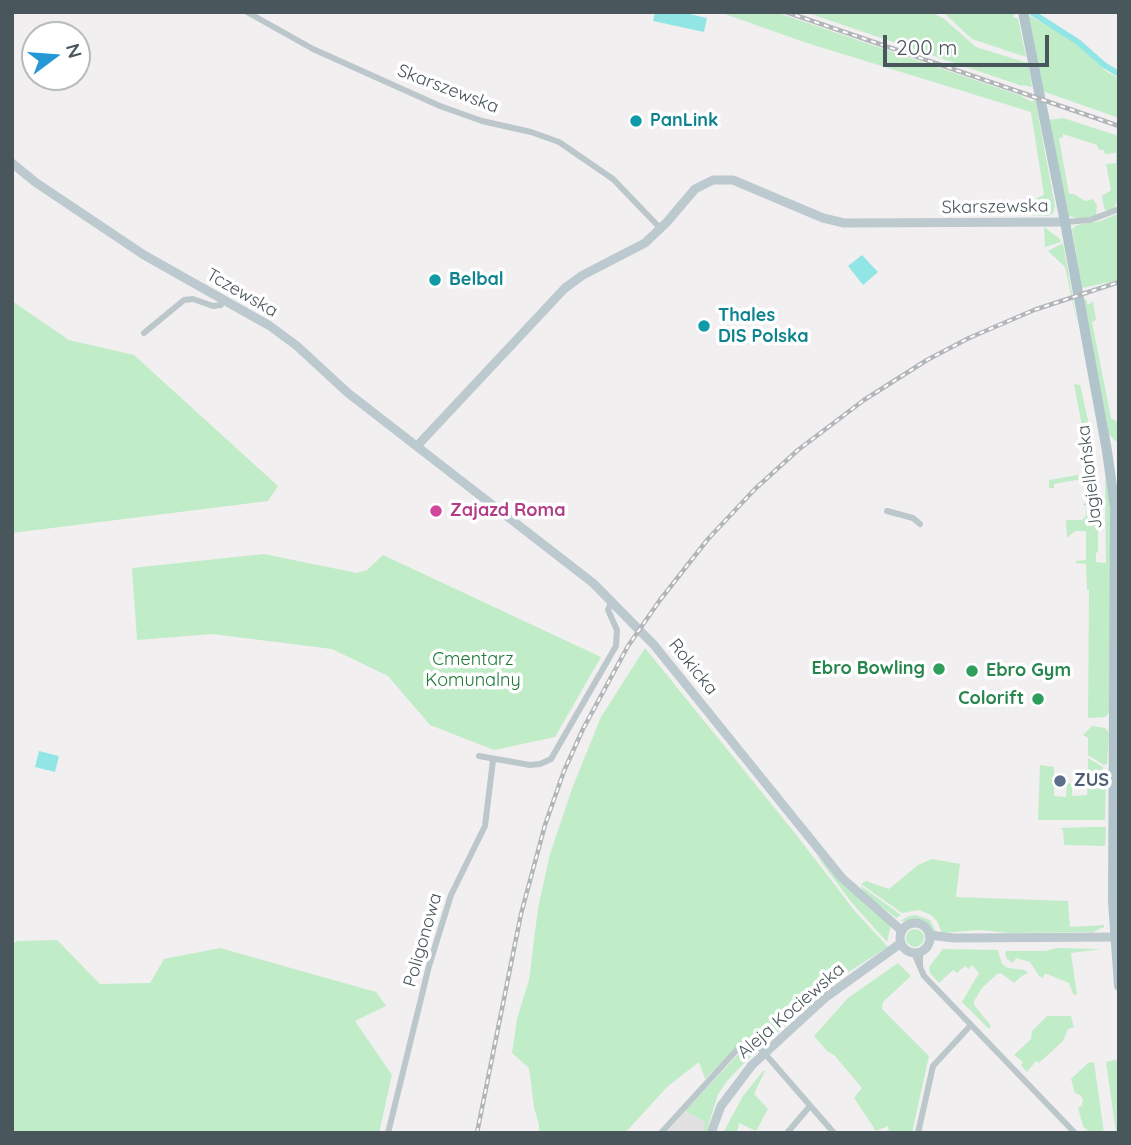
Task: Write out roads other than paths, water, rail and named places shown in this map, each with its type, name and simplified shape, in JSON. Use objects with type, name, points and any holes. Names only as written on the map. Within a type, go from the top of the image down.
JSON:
[{"type":"main road","name":"Jagiellońska","points":[[1023,14],[1113,451],[1119,986]]},
{"type":"street","name":"Skarszewska","points":[[247,12],[313,50],[440,106],[482,121],[559,142],[614,179],[661,229]]},
{"type":"street","name":"Tczewska","points":[[12,163],[35,182],[144,255],[261,320],[284,336],[348,393],[443,467]]},
{"type":"street","name":"Skarszewska","points":[[417,446],[570,283],[635,249],[661,229],[695,189],[704,183],[722,178],[748,185],[823,218],[844,223],[1065,222]]},
{"type":"street","points":[[1065,222],[1090,220],[1119,209]]},
{"type":"street","points":[[144,333],[184,300],[193,299],[213,306],[221,305],[224,299]]},
{"type":"street","name":"Rokicka","points":[[443,467],[582,573],[612,600],[654,645],[838,874],[904,929],[920,924],[929,939]]},
{"type":"street","points":[[887,511],[912,518],[920,524]]},
{"type":"street","points":[[479,756],[493,760],[540,764],[551,759],[616,646],[617,630],[608,610],[612,600]]},
{"type":"street","name":"Poligonowa","points":[[388,1133],[429,966],[451,895],[485,826],[493,760]]},
{"type":"street","points":[[904,929],[920,970],[1075,1133]]},
{"type":"street","points":[[910,949],[929,939],[948,941],[954,938],[1117,938]]},
{"type":"street","name":"Aleja Kociewska","points":[[711,1133],[727,1096],[764,1053],[826,997],[882,958],[910,949]]},
{"type":"street","points":[[918,1133],[933,1066],[971,1025]]},
{"type":"street","points":[[661,1133],[745,1041],[752,1041],[764,1053],[834,1133]]},
{"type":"street","points":[[787,1133],[810,1106]]},
{"type":"water","points":[[655,12],[681,12],[707,18],[704,32],[653,21]]},
{"type":"water","points":[[862,255],[878,272],[863,285],[848,266]]},
{"type":"water","points":[[39,751],[59,756],[55,772],[35,767]]},
{"type":"waterway","points":[[1031,12],[1078,42],[1104,65],[1119,74]]},
{"type":"railway","points":[[786,12],[1119,126]]},
{"type":"railway","points":[[477,1133],[521,914],[545,825],[564,771],[583,729],[628,646],[660,600],[708,539],[755,489],[798,450],[864,400],[927,360],[969,338],[1034,310],[1119,282]]},
{"type":"place","name":"PanLink","points":[[636,121]]},
{"type":"place","name":"Belbal","points":[[435,280]]},
{"type":"place","name":"Thales DIS Polska","points":[[704,326]]},
{"type":"place","name":"Zajazd Roma","points":[[436,511]]},
{"type":"place","name":"Ebro Bowling","points":[[939,669]]},
{"type":"place","name":"Ebro Gym","points":[[972,671]]},
{"type":"place","name":"Colorift","points":[[1038,699]]},
{"type":"place","name":"ZUS","points":[[1060,781]]},
{"type":"park label","name":"Cmentarz Komunalny","points":[[473,670]]}]
